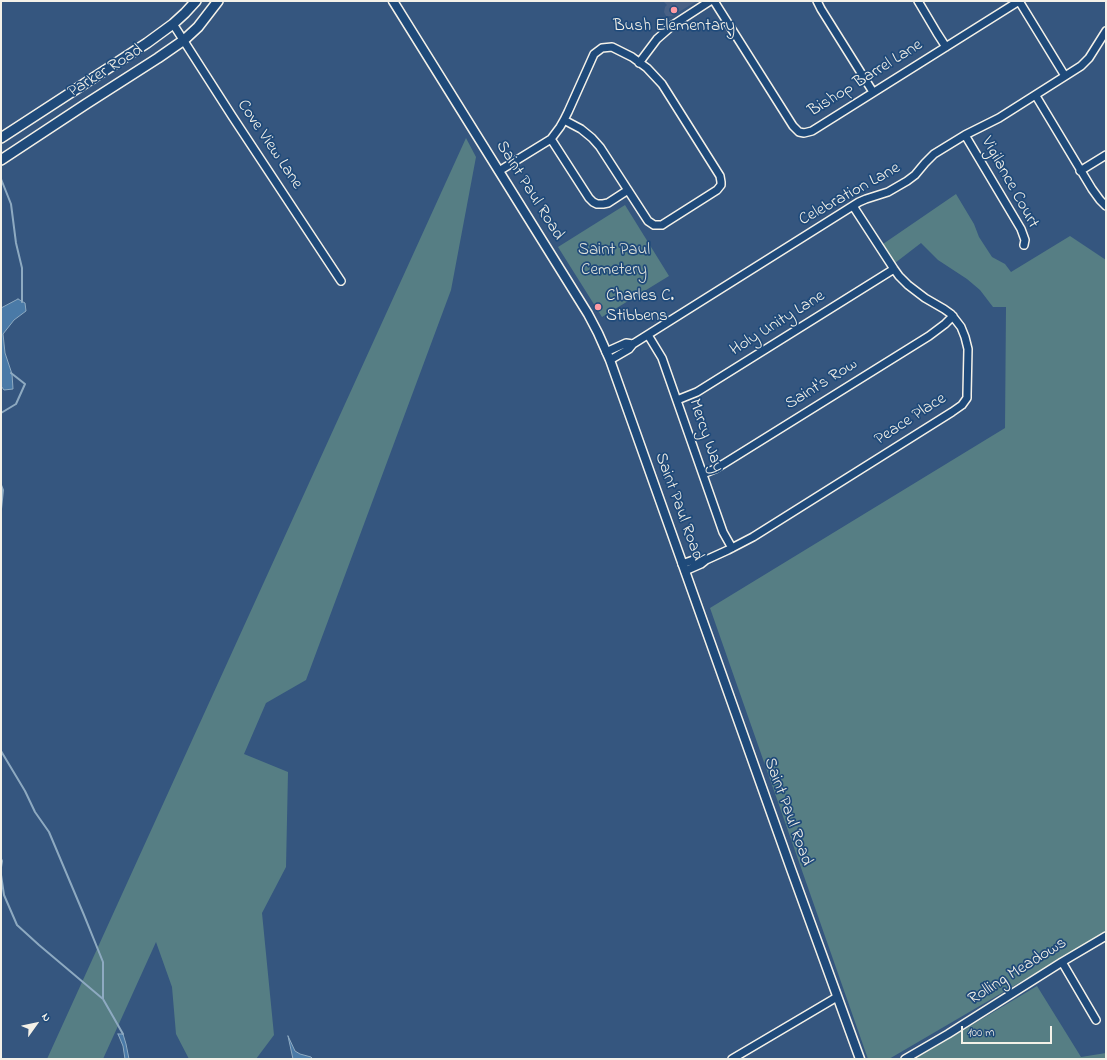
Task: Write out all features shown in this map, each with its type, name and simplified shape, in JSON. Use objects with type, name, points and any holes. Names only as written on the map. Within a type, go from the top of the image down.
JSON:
[{"type":"main road","name":"Parker Road","points":[[1,138],[147,43],[173,24],[196,1]]},
{"type":"main road","name":"Parker Road","points":[[1,160],[184,40],[198,27],[218,1]]},
{"type":"street","name":"Saint Paul Road","points":[[393,1],[588,314],[610,360],[860,1059]]},
{"type":"street","points":[[639,63],[657,39],[673,25],[710,1]]},
{"type":"street","name":"Bishop Barrel Lane","points":[[714,1],[793,126],[799,132],[804,133],[812,130],[1018,1]]},
{"type":"street","points":[[817,1],[873,92]]},
{"type":"street","points":[[918,1],[946,47]]},
{"type":"street","points":[[1018,1],[1065,76]]},
{"type":"street","name":"Cove View Lane","points":[[173,24],[341,281]]},
{"type":"street","name":"Celebration Lane","points":[[610,360],[629,349],[633,344],[853,206],[866,199],[888,192],[907,181],[915,175],[924,163],[934,154],[965,135],[1000,118],[1036,96],[1081,66],[1089,58],[1106,31]]},
{"type":"street","points":[[499,171],[551,139],[560,128],[594,54],[602,48],[612,47],[632,57],[647,68],[662,84],[720,176],[722,182],[717,190],[665,223],[658,226],[654,225],[648,221],[596,142],[581,129],[564,120]]},
{"type":"street","points":[[1036,96],[1080,171],[1100,200],[1106,206]]},
{"type":"street","name":"Vigilance Court","points":[[965,135],[1021,229],[1025,240],[1024,245]]},
{"type":"street","points":[[551,139],[593,202],[598,204],[608,203],[628,190]]},
{"type":"street","points":[[1080,171],[1106,154]]},
{"type":"street","name":"Peace Place","points":[[684,567],[699,558],[706,560],[753,537],[952,412],[964,402],[968,394],[968,349],[961,327],[953,316],[925,298],[902,279],[853,206]]},
{"type":"street","name":"Holy Unity Lane","points":[[677,400],[697,392],[894,269]]},
{"type":"street","name":"Saint's Row","points":[[703,474],[725,463],[929,336],[953,316]]},
{"type":"street","name":"Mercy Way","points":[[648,335],[662,358],[724,532],[732,548]]},
{"type":"street","name":"Celebration Lane","points":[[606,352],[626,343],[633,344]]},
{"type":"street","name":"Rolling Meadows","points":[[905,1059],[1106,936]]},
{"type":"street","points":[[1062,962],[1096,1020]]},
{"type":"street","points":[[732,1059],[837,997]]},
{"type":"shaded area","name":"Bush Elementary","points":[[663,1],[697,1],[672,16],[666,16],[664,12],[667,5]]},
{"type":"shaded area","points":[[18,299],[25,303],[26,311],[14,320],[3,334],[5,353],[12,374],[13,389],[4,390],[1,386],[1,308]]},
{"type":"shaded area","points":[[118,1034],[123,1034],[129,1059],[125,1059],[123,1046]]},
{"type":"shaded area","points":[[288,1036],[295,1051],[313,1059],[293,1059]]},
{"type":"green space","points":[[466,138],[476,157],[451,290],[306,680],[266,703],[244,754],[288,772],[286,867],[262,913],[274,1035],[256,1059],[189,1059],[176,1034],[172,987],[156,942],[103,1059],[47,1059]]},
{"type":"green space","points":[[956,194],[974,224],[979,237],[992,257],[1005,264],[1011,272],[1070,236],[1106,260],[1106,932],[889,1059],[868,1059],[710,608],[1005,428],[1006,307],[993,307],[980,290],[967,279],[938,260],[921,243],[895,263],[883,244]]},
{"type":"green space","name":"Saint Paul Cemetery","points":[[625,205],[669,276],[602,317],[558,247]]},
{"type":"green space","points":[[1037,986],[1081,1057],[1106,1053],[1106,1059],[915,1059]]},
{"type":"waterway","points":[[1,179],[11,204],[16,243],[22,268],[22,302]]},
{"type":"waterway","points":[[1,413],[16,404],[25,384],[11,373]]},
{"type":"waterway","points":[[1,485],[3,490],[1,509]]},
{"type":"waterway","points":[[1,751],[25,791],[35,812],[49,832],[84,915],[103,962],[103,999]]},
{"type":"waterway","points":[[1,859],[1,867]]},
{"type":"waterway","points":[[1,875],[4,895],[17,925],[103,999],[123,1034]]},
{"type":"place","name":"Bush Elementary","points":[[674,10]]},
{"type":"place","name":"Charles C. Stibbens","points":[[598,307]]}]
